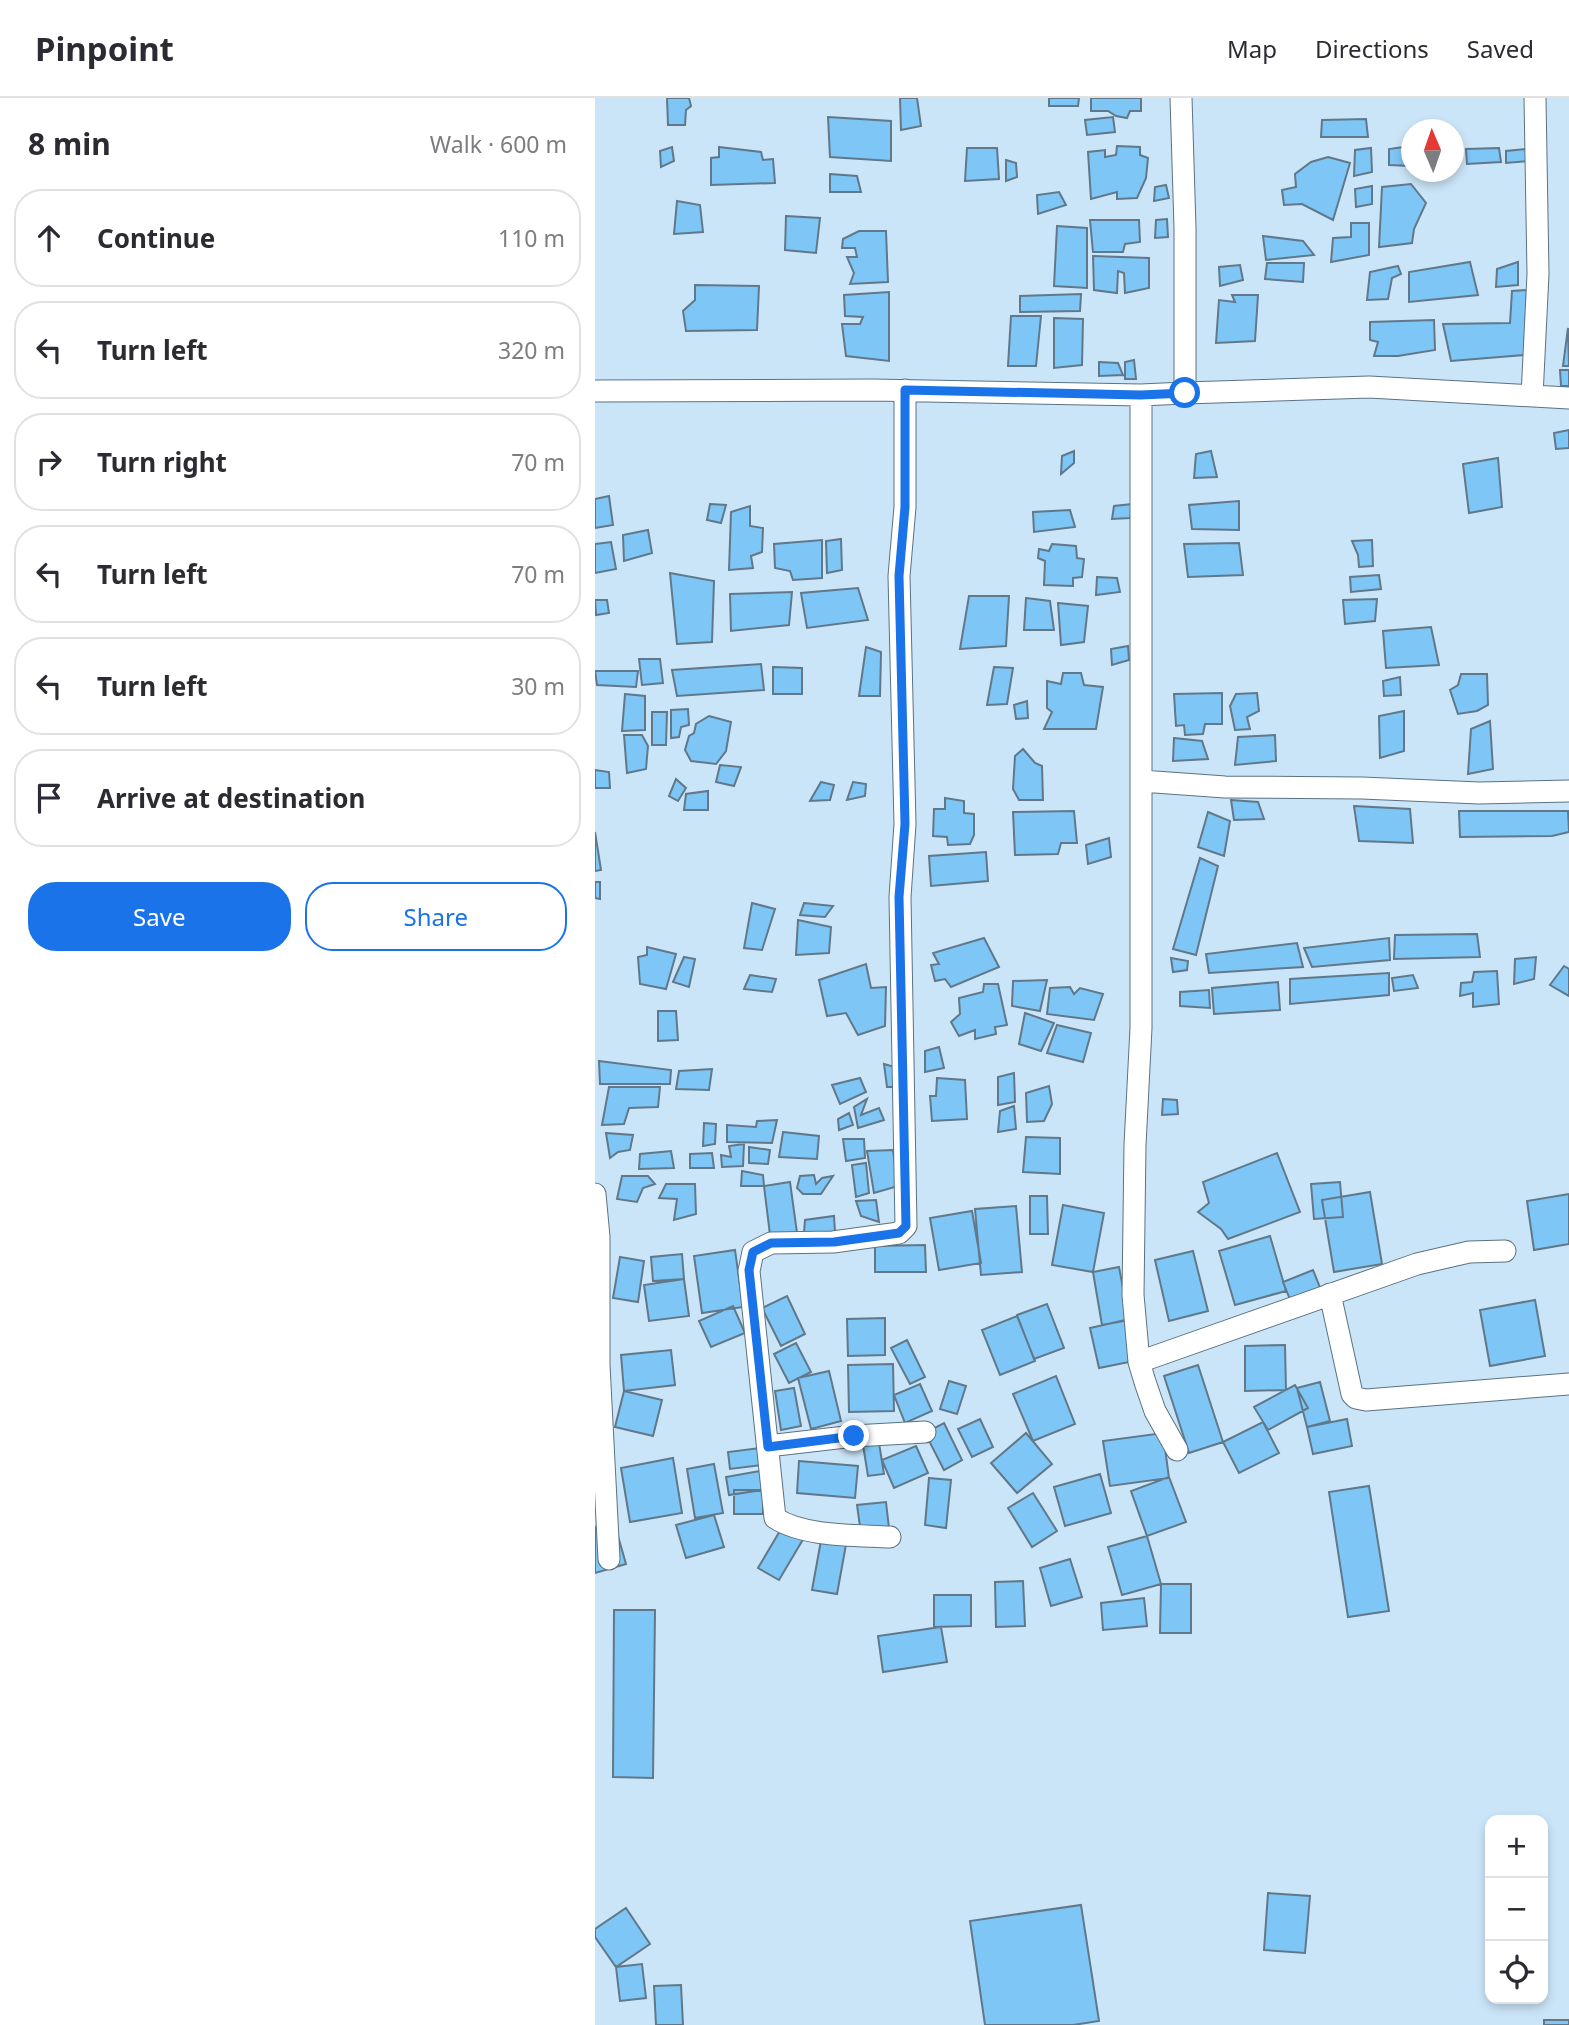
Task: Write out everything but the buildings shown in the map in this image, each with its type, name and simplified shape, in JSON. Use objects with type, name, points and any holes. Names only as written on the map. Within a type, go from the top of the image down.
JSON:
[{"type":"street","points":[[1181,98],[1185,228],[1185,393]]},
{"type":"street","points":[[1532,396],[1538,274],[1535,98]]},
{"type":"street","points":[[595,391],[905,390],[1141,395],[1369,387],[1569,398]]},
{"type":"street","points":[[890,1537],[803,1529],[784,1524],[775,1518],[749,1270],[753,1252],[771,1243],[834,1242],[899,1233],[906,1226],[899,897],[905,824],[899,576],[905,507],[905,390]]},
{"type":"street","points":[[1141,395],[1141,1028],[1135,1145],[1133,1295],[1139,1362],[1155,1411],[1177,1450]]},
{"type":"street","points":[[1141,781],[1225,787],[1362,788],[1479,793],[1569,791]]},
{"type":"street","points":[[595,1194],[599,1237],[599,1365],[609,1559]]},
{"type":"street","points":[[1139,1362],[1444,1256],[1506,1251]]},
{"type":"street","points":[[1330,1294],[1348,1379],[1352,1394],[1356,1398],[1366,1400],[1569,1384]]},
{"type":"street","points":[[768,1447],[854,1436],[925,1432]]},
{"type":"route","points":[[854,1436],[768,1447],[749,1270],[753,1252],[771,1243],[834,1242],[899,1233],[906,1226],[899,897],[905,824],[899,576],[905,507],[905,390],[1141,395],[1185,393]]}]
